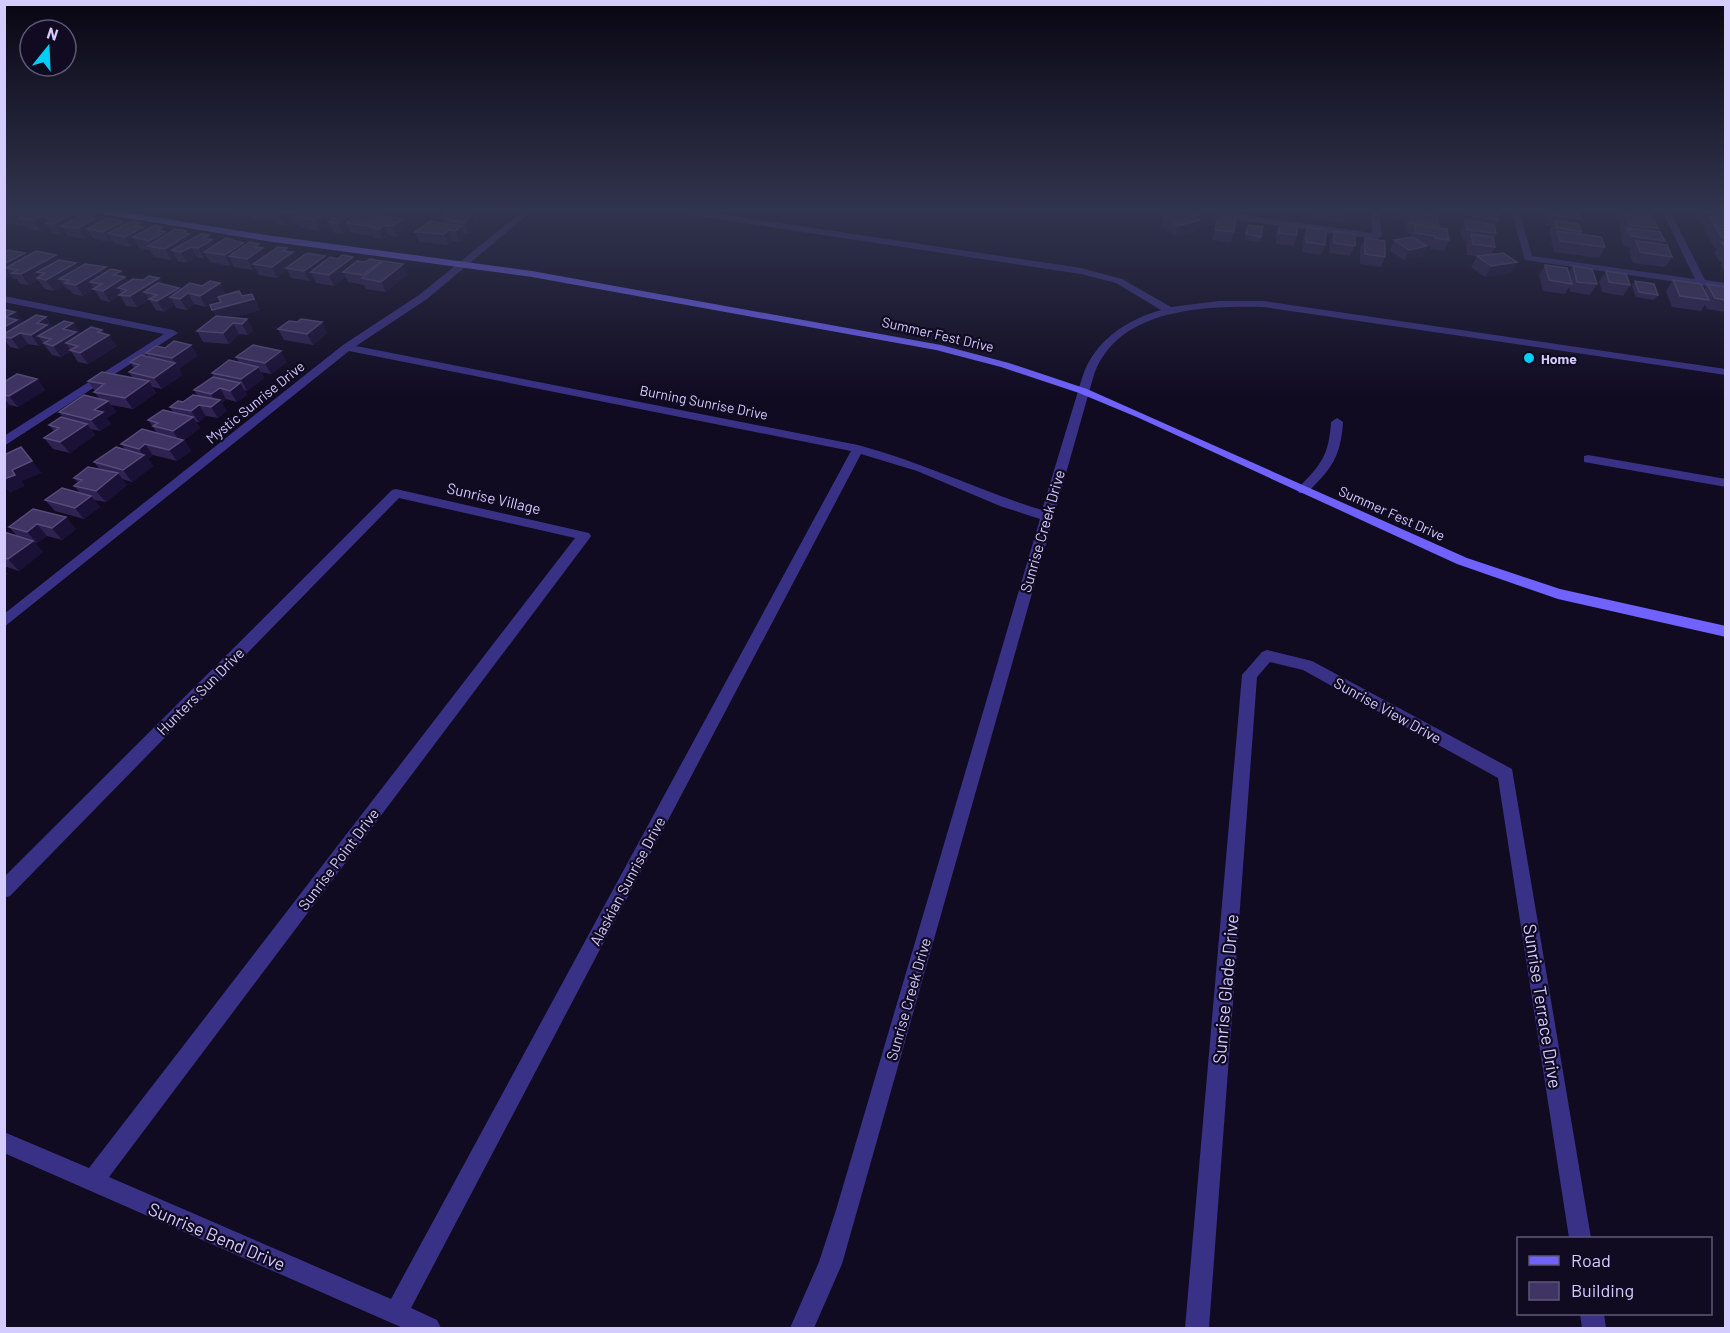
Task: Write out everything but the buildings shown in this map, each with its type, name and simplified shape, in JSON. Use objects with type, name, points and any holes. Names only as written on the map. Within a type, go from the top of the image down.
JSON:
[{"type":"street","name":"Mystic Sunrise Drive","points":[[4,622],[347,347],[406,309],[452,273]]},
{"type":"street","name":"Summer Fest Drive","points":[[526,273],[917,343],[1005,365],[1083,391],[1143,416],[1420,543],[1518,581],[1613,608],[1725,632]]},
{"type":"street","points":[[1089,273],[1119,281],[1170,311]]},
{"type":"street","points":[[1634,273],[1725,286]]},
{"type":"street","points":[[1697,273],[1702,283]]},
{"type":"street","points":[[4,299],[173,333],[5,442]]},
{"type":"street","name":"Sunrise Creek Drive","points":[[802,1329],[830,1264],[848,1210],[1083,391],[1091,366],[1105,346],[1130,327],[1170,311],[1225,304],[1284,305],[1725,372]]},
{"type":"street","name":"Burning Sunrise Drive","points":[[347,347],[858,450],[921,468],[1005,503],[1046,516]]},
{"type":"street","points":[[1304,490],[1333,457],[1337,422]]},
{"type":"street","name":"Alaskian Sunrise Drive","points":[[396,1313],[858,450]]},
{"type":"street","points":[[1588,459],[1725,483]]},
{"type":"street","name":"Sunrise Village","points":[[396,493],[584,536]]},
{"type":"street","name":"Hunters Sun Drive","points":[[4,890],[396,493]]},
{"type":"street","name":"Sunrise Point Drive","points":[[92,1182],[584,536]]},
{"type":"street","name":"Sunrise View Drive","points":[[1267,656],[1308,665],[1506,774]]},
{"type":"street","name":"Sunrise Glade Drive","points":[[1197,1329],[1250,675],[1267,656]]},
{"type":"street","name":"Sunrise Terrace Drive","points":[[1506,774],[1580,1237]]},
{"type":"street","name":"Sunrise Bend Drive","points":[[4,1142],[429,1329]]},
{"type":"place","name":"Home","points":[[1529,358]]}]
